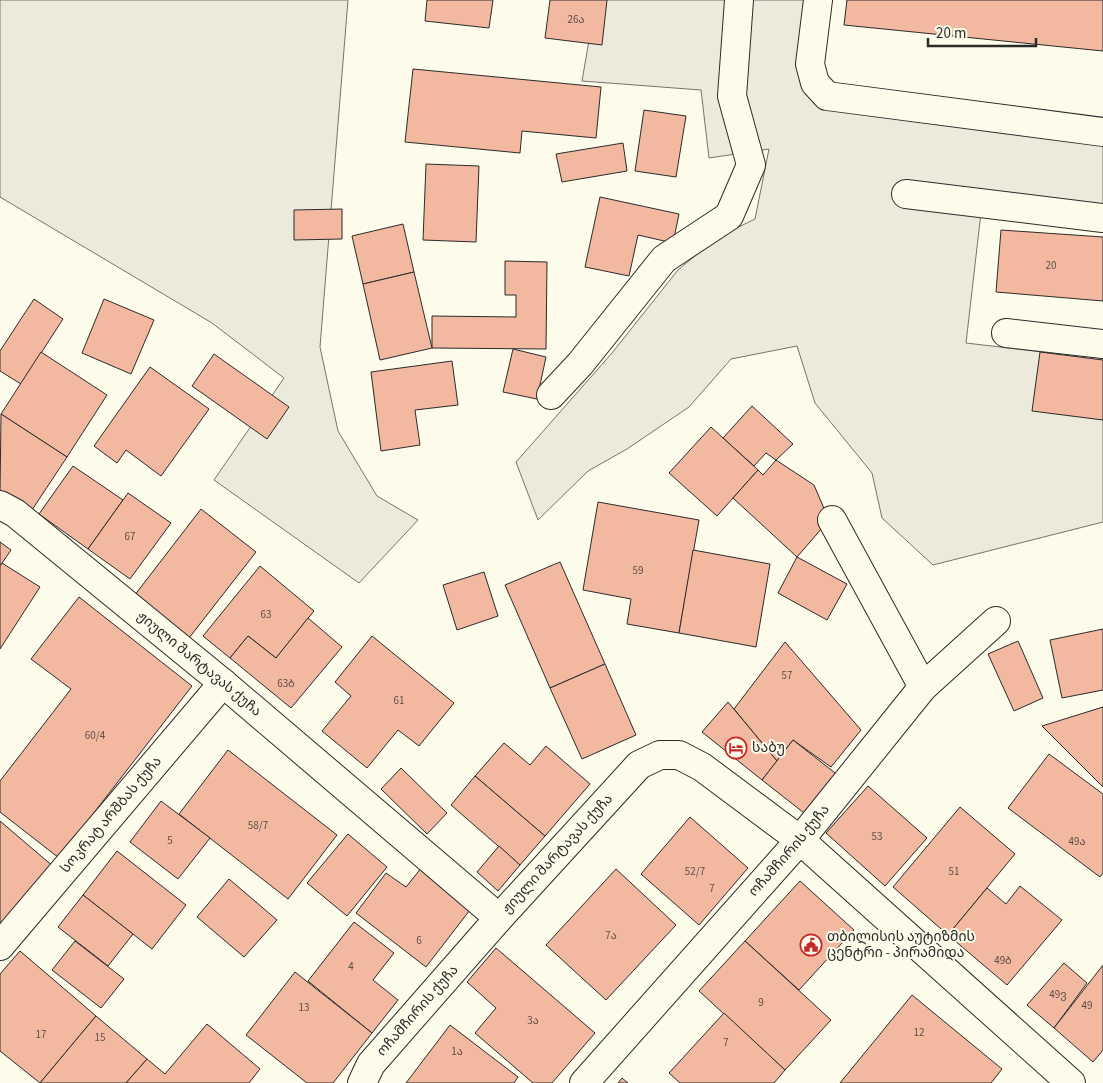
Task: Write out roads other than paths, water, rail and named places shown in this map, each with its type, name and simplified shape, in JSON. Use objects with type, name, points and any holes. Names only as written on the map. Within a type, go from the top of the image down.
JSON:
[{"type":"street","points":[[551,395],[580,364],[664,259],[729,216],[751,165],[732,96],[739,0]]},
{"type":"street","points":[[818,0],[810,64],[815,84],[827,96],[1103,132]]},
{"type":"street","points":[[906,194],[1103,218]]},
{"type":"street","points":[[1006,333],[1103,344]]},
{"type":"street","name":"ჟიული შარტავას ქუჩა","points":[[0,505],[15,513],[223,683],[499,918],[639,765],[660,755],[679,755],[702,767],[800,840],[1059,1079]]},
{"type":"street","points":[[832,520],[923,687]]},
{"type":"street","name":"ოჩამჩირის ქუჩა","points":[[584,1083],[800,840],[923,687],[996,621]]},
{"type":"street","name":"სოკრატ არშბას ქუჩა","points":[[0,946],[223,683]]},
{"type":"street","name":"ოჩამჩირის ქუჩა","points":[[362,1083],[371,1064],[499,918]]},
{"type":"place","name":"საბუ","points":[[736,748]]},
{"type":"place","name":"თბილისის აუტიზმის ცენტრი - პირამიდა","points":[[811,945]]}]
